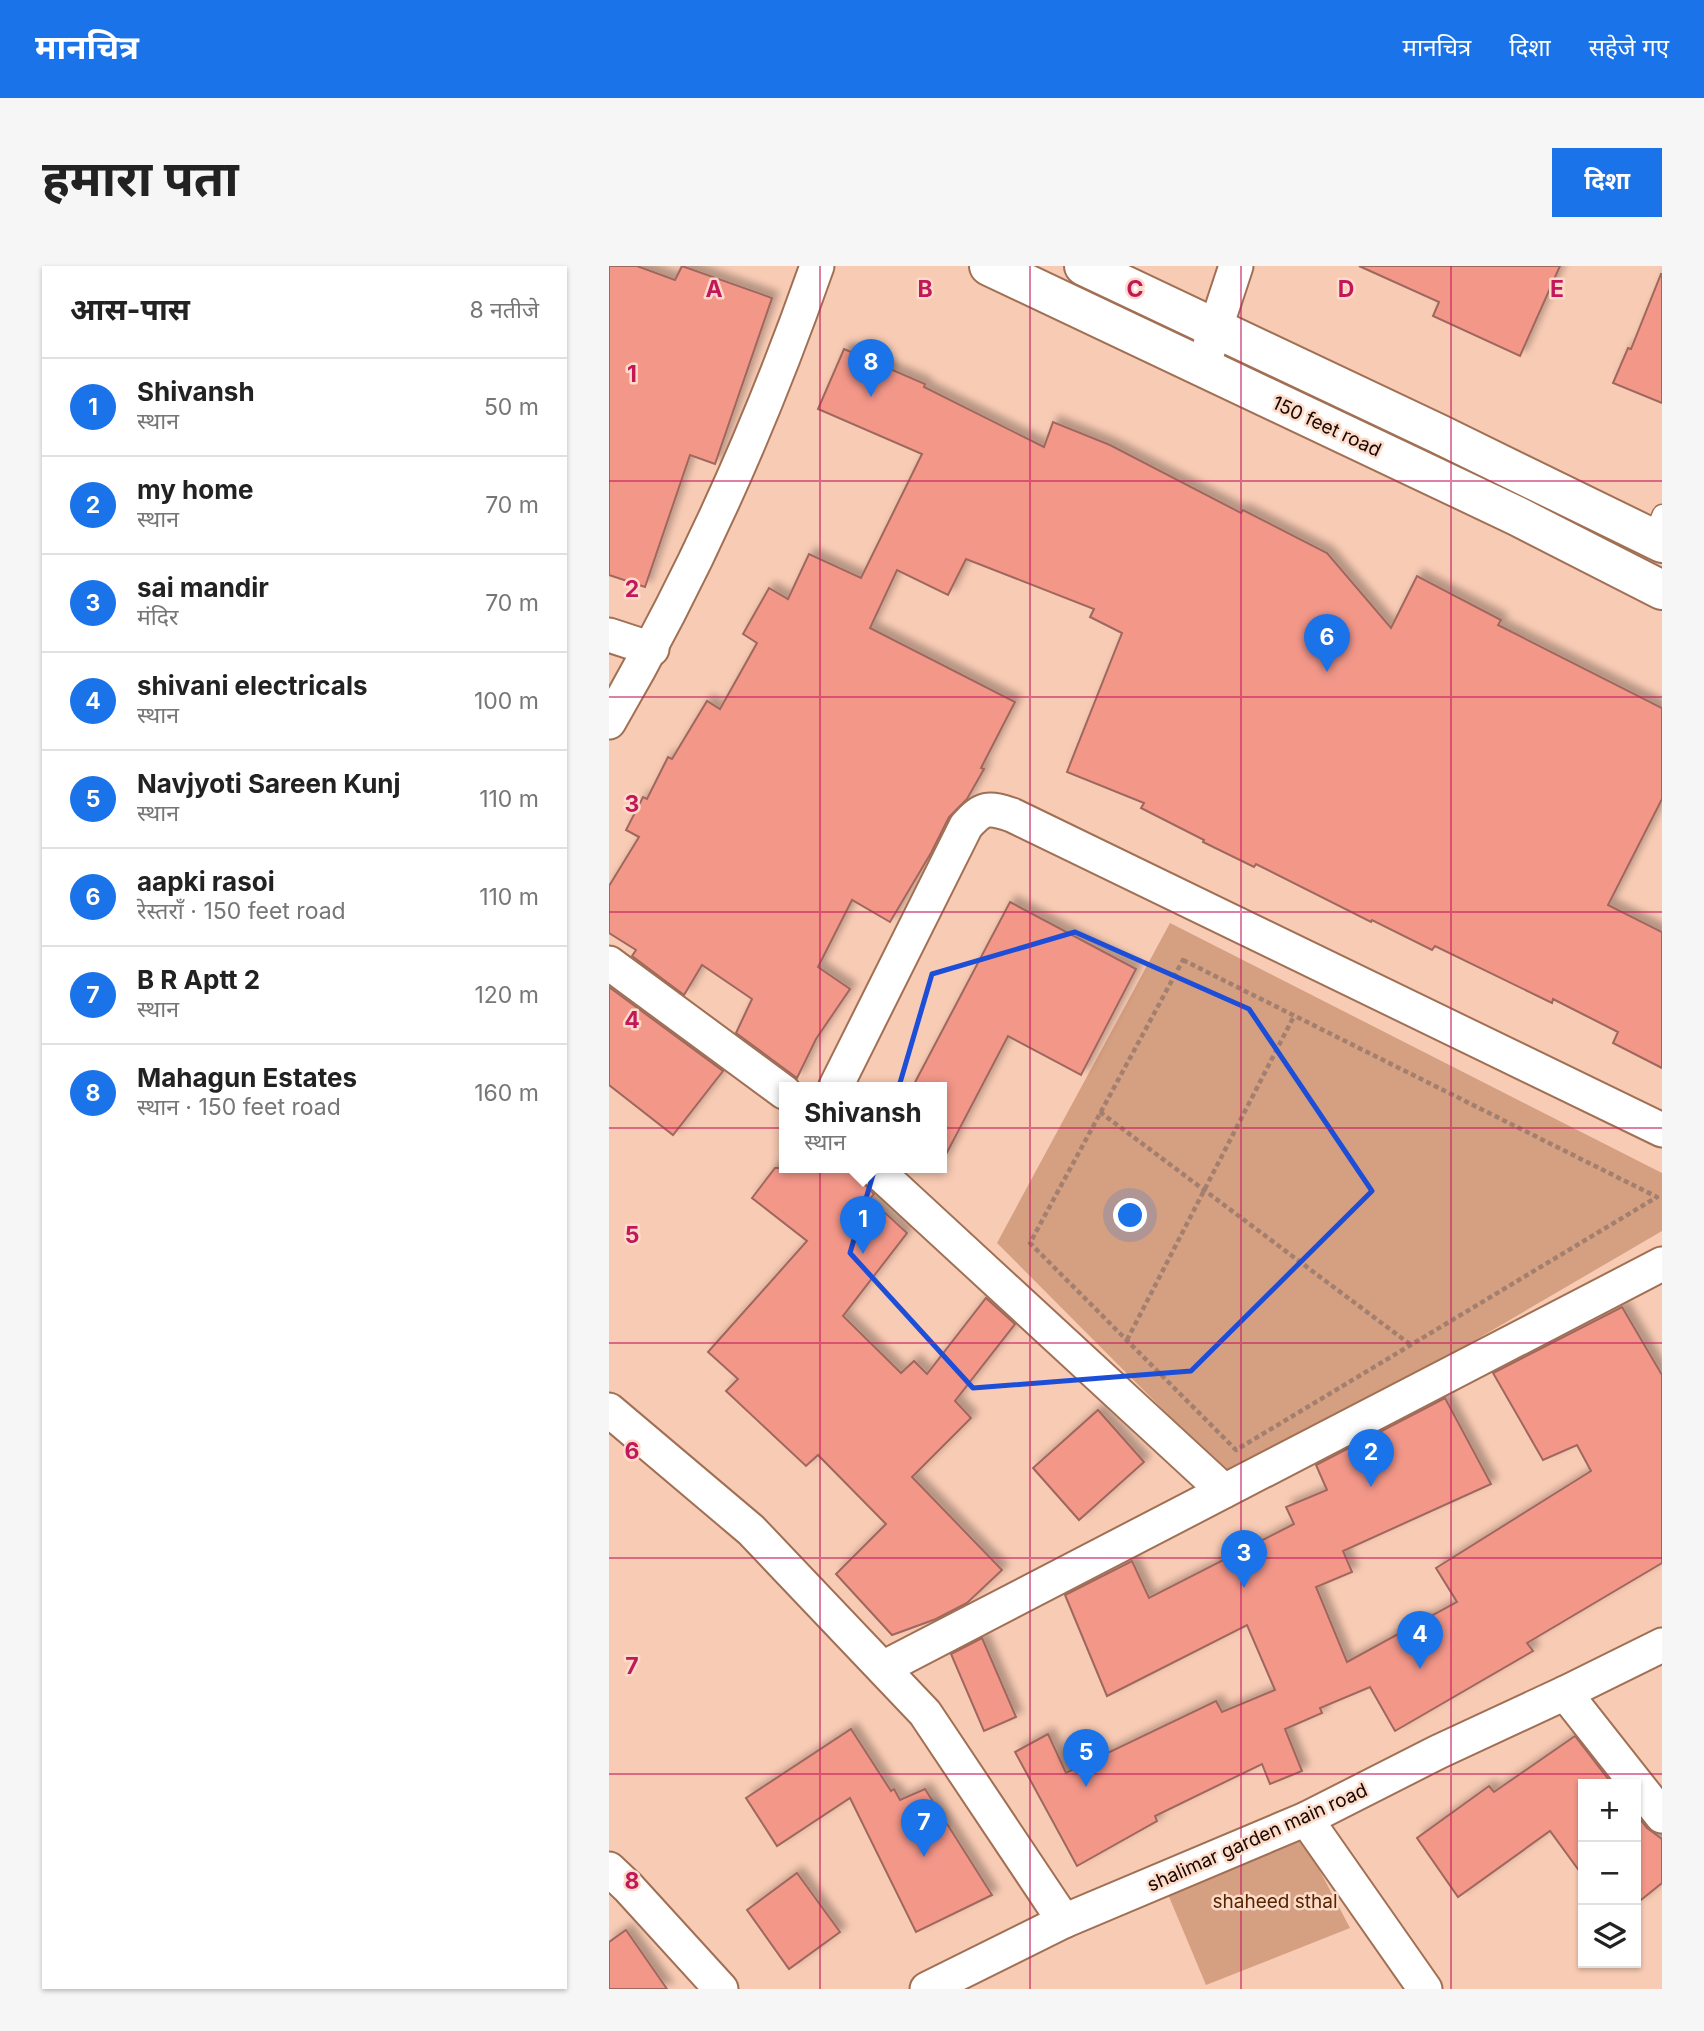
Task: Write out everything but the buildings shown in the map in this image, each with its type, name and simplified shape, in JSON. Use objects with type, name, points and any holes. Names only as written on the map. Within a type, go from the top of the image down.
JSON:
[{"type":"street","points":[[609,722],[652,649],[719,510],[792,337],[817,266]]},
{"type":"street","name":"150 feet road","points":[[989,266],[1517,516],[1662,590]]},
{"type":"street","points":[[1084,266],[1659,531]]},
{"type":"street","points":[[1203,367],[1236,266]]},
{"type":"street","points":[[609,635],[652,649]]},
{"type":"street","points":[[838,1082],[966,826],[980,811],[994,809],[1025,821],[1662,1130]]},
{"type":"street","points":[[609,963],[779,1088]]},
{"type":"street","points":[[879,1173],[1224,1491]]},
{"type":"street","points":[[883,1668],[1662,1264]]},
{"type":"street","points":[[609,1410],[751,1530],[925,1713],[1064,1922]]},
{"type":"street","name":"shalimar garden main road","points":[[943,1986],[1064,1922],[1306,1819],[1662,1644]]},
{"type":"street","points":[[1565,1693],[1662,1816]]},
{"type":"street","points":[[1306,1819],[1425,1989]]},
{"type":"street","points":[[615,1886],[721,1989]]},
{"type":"path","points":[[1183,960],[1657,1197],[1236,1450],[1030,1243],[1100,1112],[1183,960]]},
{"type":"path","points":[[1127,1340],[1294,1016]]},
{"type":"path","points":[[1100,1112],[1412,1345]]},
{"type":"highlighted area","points":[[1075,932],[1249,1009],[1372,1191],[1191,1371],[973,1388],[850,1253],[932,974]]},
{"type":"green space","points":[[1170,923],[1662,1173],[1662,1231],[1234,1481],[997,1243]]},
{"type":"green space","name":"shaheed sthal","points":[[1300,1833],[1350,1928],[1206,1985],[1167,1892]]},
{"type":"place","name":"Mahagun Estates","points":[[871,397]]},
{"type":"place","name":"aapki rasoi","points":[[1327,672]]},
{"type":"place","name":"Shivansh","points":[[863,1254]]},
{"type":"place","name":"my home","points":[[1371,1487]]},
{"type":"place","name":"sai mandir","points":[[1244,1588]]},
{"type":"place","name":"shivani electricals","points":[[1420,1669]]},
{"type":"place","name":"Navjyoti Sareen Kunj","points":[[1086,1787]]},
{"type":"place","name":"B R Aptt 2","points":[[924,1857]]}]
